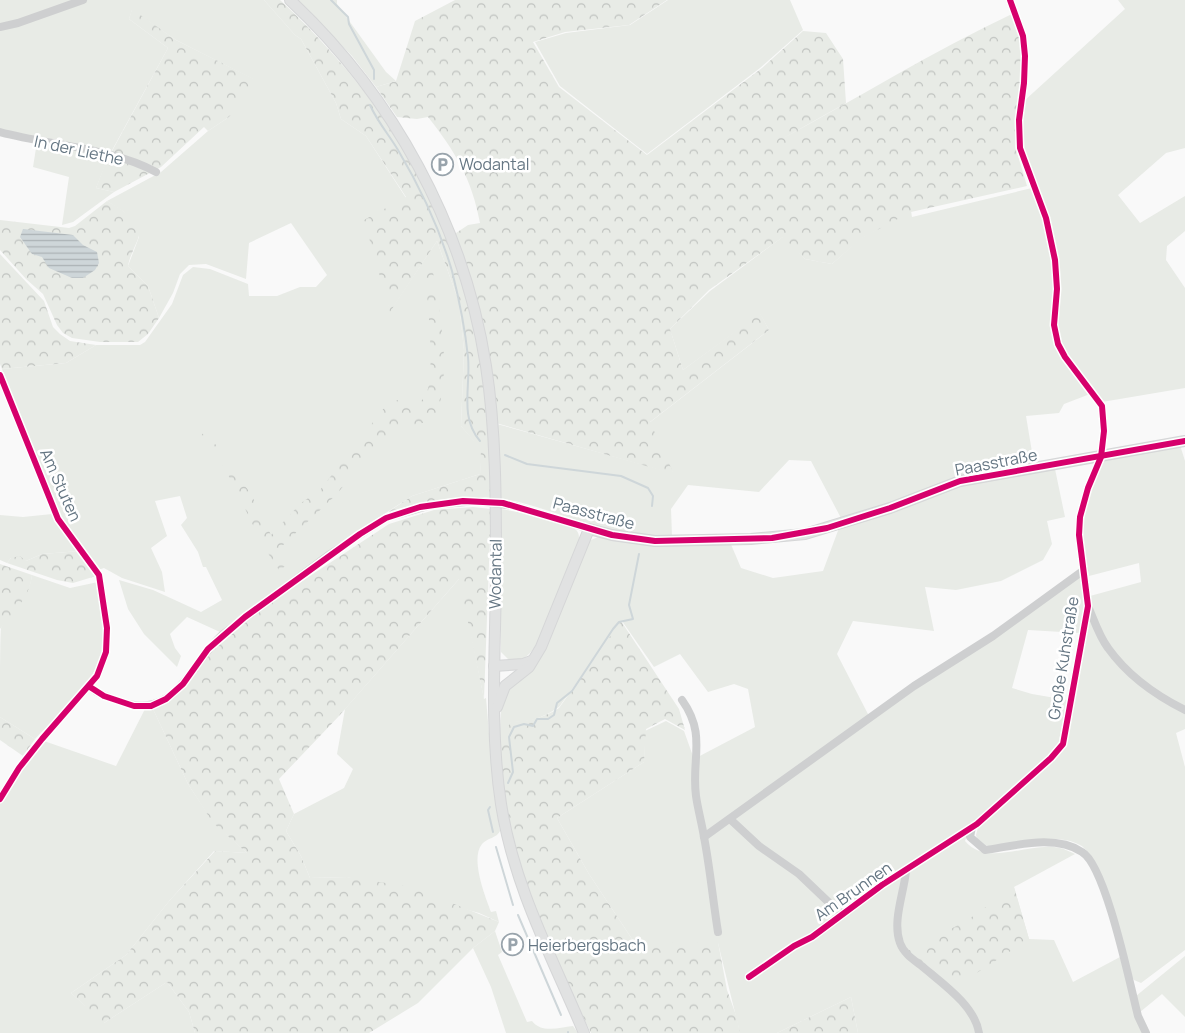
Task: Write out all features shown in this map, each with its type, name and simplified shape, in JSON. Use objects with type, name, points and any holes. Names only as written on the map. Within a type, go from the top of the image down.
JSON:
[{"type":"main road","name":"Wodantal","points":[[290,0],[323,31],[393,122],[411,151],[449,228],[464,277],[485,364],[493,432],[496,531],[494,671],[500,801],[515,868],[538,933],[584,1033]]},
{"type":"main road","name":"Paasstraße","points":[[589,529],[612,535],[654,541],[751,539],[805,534],[890,508],[960,481],[1185,441]]},
{"type":"main road","name":"Wodantal","points":[[495,716],[505,686],[529,667],[541,647],[589,529]]},
{"type":"main road","points":[[494,671],[531,661]]},
{"type":"main road","points":[[494,671],[516,676]]},
{"type":"street","points":[[0,27],[18,23],[83,0]]},
{"type":"street","name":"Große Kuhstraße","points":[[972,827],[1052,758],[1062,744],[1088,606],[1078,535],[1080,516],[1088,488],[1101,457],[1104,431],[1102,406],[1065,357],[1058,344],[1054,324],[1058,289],[1055,260],[1046,218],[1020,148],[1019,120],[1024,83],[1025,56],[1020,27],[1010,0]]},
{"type":"street","name":"In der Liethe","points":[[0,132],[114,156],[144,165],[156,172]]},
{"type":"street","name":"Am Stuten","points":[[0,375],[58,519],[99,574],[107,628],[106,652],[97,676],[90,687],[42,738],[19,768],[0,799]]},
{"type":"street","name":"Paasstraße","points":[[90,687],[104,696],[134,706],[157,704],[174,693],[183,684],[208,649],[222,635],[360,534],[386,518],[408,510],[449,502],[477,501],[515,506],[589,529]]},
{"type":"street","points":[[704,837],[731,820],[914,686],[985,641],[1084,570]]},
{"type":"street","points":[[1088,606],[1107,647],[1134,678],[1155,694],[1185,710]]},
{"type":"street","points":[[682,700],[690,712],[697,734],[696,795],[718,932]]},
{"type":"street","name":"Am Brunnen","points":[[731,820],[759,846],[785,862],[842,915]]},
{"type":"street","points":[[972,827],[970,837],[985,850],[1031,843],[1060,844],[1082,852],[1092,862],[1106,895],[1138,1016],[1146,1033]]},
{"type":"street","name":"Am Brunnen","points":[[749,977],[842,915],[882,885],[972,827]]},
{"type":"street","name":"Am Brunnen","points":[[906,871],[898,930],[900,942],[905,952],[957,997],[975,1020],[979,1033]]},
{"type":"green space","points":[[0,0],[79,0],[0,26]]},
{"type":"green space","points":[[87,0],[264,0],[295,35],[301,39],[336,103],[341,119],[366,136],[406,198],[380,269],[390,311],[437,241],[459,302],[464,350],[461,426],[482,450],[480,474],[412,496],[341,542],[220,632],[187,617],[170,634],[175,648],[181,656],[177,667],[144,634],[128,609],[119,580],[153,590],[201,612],[222,600],[206,567],[203,567],[198,552],[181,525],[187,518],[180,496],[155,501],[167,536],[151,548],[162,572],[165,592],[122,578],[104,568],[98,570],[58,514],[2,369],[66,363],[96,345],[140,345],[145,342],[172,304],[183,275],[193,267],[210,269],[248,284],[249,296],[277,296],[300,287],[316,287],[327,275],[291,223],[249,243],[246,279],[206,264],[189,265],[180,274],[173,293],[159,318],[148,286],[128,266],[139,237],[124,212],[107,201],[161,172],[208,131],[229,117],[253,79],[176,40],[132,10],[129,19],[168,48],[110,154],[0,130],[0,29]]},
{"type":"green space","points":[[264,0],[280,0],[347,70],[377,109],[404,149],[428,192],[448,236],[464,282],[476,329],[488,413],[493,498],[466,497],[440,500],[388,512],[412,496],[480,474],[481,450],[461,426],[464,350],[459,302],[437,241],[390,312],[364,220],[406,197],[366,136],[341,119],[336,103],[301,39],[295,35]]},
{"type":"green space","points":[[298,0],[337,0],[337,4],[386,72],[396,81],[376,87],[352,56]]},
{"type":"green space","points":[[455,0],[667,0],[629,25],[565,32],[533,42],[559,87],[647,155],[762,68],[803,31],[826,33],[843,59],[846,103],[780,140],[925,59],[1014,13],[1020,35],[1022,56],[1015,146],[1027,186],[911,212],[862,238],[832,264],[805,259],[783,237],[709,290],[670,329],[683,370],[760,313],[769,330],[650,422],[674,474],[496,423],[453,235],[468,225],[480,223],[477,207],[467,179],[454,154],[428,117],[417,119],[397,117],[376,87],[396,81],[415,21]]},
{"type":"green space","points":[[668,0],[790,0],[803,30],[760,68],[647,154],[560,86],[535,42],[566,33],[630,25]]},
{"type":"green space","points":[[1118,0],[1185,0],[1185,148],[1166,153],[1118,195],[1140,223],[1185,196],[1185,231],[1167,246],[1166,260],[1185,288],[1185,388],[1102,402],[1066,357],[1060,343],[1055,325],[1058,260],[1021,148],[1023,102],[1125,9]]},
{"type":"green space","points":[[132,9],[176,40],[254,79],[241,103],[229,117],[208,131],[204,127],[161,167],[114,192],[96,188],[105,164],[168,48],[129,19]]},
{"type":"green space","points":[[37,142],[108,158],[96,188],[114,192],[73,222],[62,225],[69,177],[33,167]]},
{"type":"green space","points":[[1032,188],[1043,217],[1053,260],[1055,343],[1090,394],[1064,404],[1059,413],[1026,416],[1034,464],[842,520],[811,461],[789,460],[759,492],[688,485],[671,509],[672,536],[640,534],[608,528],[497,498],[497,424],[673,473],[649,423],[769,330],[760,314],[683,370],[670,329],[710,291],[784,236],[805,259],[832,264],[861,238],[911,211],[912,217]]},
{"type":"green space","points":[[107,201],[129,216],[137,226],[139,232],[138,239],[128,266],[148,286],[159,318],[148,334],[138,342],[100,342],[72,338],[63,333],[57,325],[43,294],[26,279],[0,250],[0,220],[69,228],[75,226]]},
{"type":"green space","points":[[0,254],[44,301],[53,327],[60,334],[70,341],[96,345],[66,363],[2,369],[0,364]]},
{"type":"green space","points":[[432,266],[441,324],[444,363],[440,401],[435,420],[401,428],[389,435],[366,457],[337,494],[281,547],[291,563],[279,570],[260,540],[220,461],[207,442],[182,420],[213,441],[251,494],[271,535],[301,503],[320,490],[388,403],[396,400],[418,404],[426,395],[429,384],[431,353],[425,271]]},
{"type":"green space","points":[[1180,445],[1185,461],[1185,707],[1152,688],[1122,663],[1110,649],[1094,615],[1090,596],[1141,582],[1139,563],[1089,576],[1083,539],[1086,506],[1097,473],[1105,461]]},
{"type":"green space","points":[[1055,469],[1065,517],[1047,521],[1052,544],[1043,560],[1001,581],[956,590],[925,587],[934,631],[853,621],[837,654],[869,716],[916,688],[1083,574],[1084,608],[1079,633],[1028,630],[1012,688],[1032,694],[1067,700],[1058,746],[971,825],[965,841],[974,849],[985,852],[1010,852],[1048,847],[1062,848],[1075,854],[1014,887],[1029,939],[1054,940],[1073,982],[1120,957],[1142,1033],[858,1033],[851,997],[777,1033],[740,1033],[718,943],[634,942],[589,874],[557,818],[644,762],[645,731],[666,721],[684,731],[694,759],[755,727],[748,689],[734,684],[708,692],[680,654],[654,667],[622,621],[559,707],[536,719],[511,722],[500,747],[501,716],[505,694],[513,684],[535,665],[543,654],[589,541],[600,536],[730,542],[741,568],[773,578],[823,571],[839,528],[963,483]]},
{"type":"green space","points":[[473,507],[491,509],[484,699],[459,579],[339,716],[279,779],[294,814],[286,831],[301,856],[310,878],[347,877],[412,887],[499,922],[495,931],[473,948],[418,1003],[369,1033],[195,1033],[189,1012],[167,982],[104,1023],[88,1022],[85,1006],[71,993],[126,955],[170,900],[215,851],[247,853],[213,823],[188,784],[153,709],[173,698],[203,656],[252,614],[389,524],[434,510]]},
{"type":"green space","points":[[501,509],[540,516],[569,525],[575,529],[579,537],[537,643],[526,657],[518,660],[509,660],[501,652]]},
{"type":"green space","points":[[52,514],[61,530],[80,551],[42,554],[26,561],[11,558],[7,563],[0,560],[0,515],[23,517]]},
{"type":"green space","points":[[80,551],[96,576],[73,583],[57,580],[7,563],[11,558],[20,556],[26,561],[42,554]]},
{"type":"green space","points":[[0,564],[32,575],[31,583],[24,598],[0,629]]},
{"type":"green space","points":[[32,575],[70,588],[98,582],[105,628],[104,645],[99,661],[91,676],[82,690],[35,739],[0,717],[1,628],[24,597]]},
{"type":"green space","points":[[460,578],[484,699],[486,698],[494,793],[500,831],[482,844],[479,850],[478,867],[482,887],[491,912],[496,911],[499,922],[479,913],[347,877],[310,878],[301,856],[286,831],[294,814],[344,788],[353,769],[337,754],[345,709]]},
{"type":"green space","points":[[1088,618],[1091,618],[1131,678],[1185,712],[1185,729],[1176,733],[1185,767],[1185,950],[1141,983],[1134,980],[1131,975],[1111,904],[1097,867],[1080,845],[1067,840],[1044,839],[989,846],[978,842],[976,835],[978,828],[1057,757],[1063,747]]},
{"type":"green space","points":[[621,621],[679,709],[685,730],[665,719],[646,729],[644,762],[557,818],[589,874],[634,942],[718,942],[727,990],[740,1033],[591,1033],[535,910],[514,846],[507,813],[500,759],[500,746],[511,721],[536,719],[559,708]]},
{"type":"green space","points":[[145,709],[153,709],[188,784],[213,822],[247,853],[214,851],[170,900],[126,955],[71,993],[104,1023],[167,982],[189,1012],[195,1033],[0,1033],[0,804],[21,770],[44,741],[116,766]]},
{"type":"green space","points":[[0,717],[35,739],[23,756],[0,740]]},
{"type":"green space","points":[[1014,887],[1029,939],[952,989],[906,952],[966,921]]},
{"type":"green space","points":[[495,931],[502,952],[498,955],[527,1022],[532,1021],[536,1025],[545,1028],[573,1026],[578,1033],[506,1033],[491,987],[473,948]]},
{"type":"green space","points":[[1185,956],[1185,1017],[1162,994],[1140,1012],[1136,996]]},
{"type":"green space","points":[[851,997],[858,1033],[777,1033]]},
{"type":"shaded area","points":[[23,229],[73,235],[83,245],[97,252],[99,263],[95,270],[83,278],[72,278],[49,268],[42,257],[32,254],[20,237]]},
{"type":"waterway","name":"Heierbergsbach","points":[[331,0],[348,17],[349,24],[374,70],[374,79]]},
{"type":"waterway","name":"Heierbergsbach","points":[[370,105],[398,150],[429,209],[452,271],[467,346],[469,368],[468,412],[474,432],[480,441]]},
{"type":"waterway","name":"Heierbergsbach","points":[[505,455],[527,464],[621,476],[648,488],[653,496],[652,506]]},
{"type":"waterway","name":"Heierbergsbach","points":[[508,783],[513,772],[509,737],[514,727],[524,724],[533,726],[537,719],[548,719],[554,715],[557,703],[572,691],[613,629],[619,622],[633,619],[629,605],[639,554]]},
{"type":"waterway","points":[[490,807],[488,810],[493,832]]},
{"type":"waterway","name":"Heierbergsbach","points":[[496,847],[513,905]]},
{"type":"waterway","points":[[518,915],[561,1015]]},
{"type":"cycle path","points":[[749,977],[794,946],[812,937],[882,885],[977,824],[1051,758],[1063,744],[1088,606],[1079,535],[1080,517],[1088,488],[1101,457],[1104,431],[1102,406],[1065,357],[1058,344],[1054,325],[1057,289],[1055,260],[1046,218],[1020,148],[1019,120],[1024,83],[1025,56],[1023,36],[1010,0]]},
{"type":"cycle path","points":[[0,375],[58,519],[99,575],[107,628],[106,652],[97,676],[19,768],[0,799]]},
{"type":"cycle path","points":[[90,687],[104,696],[134,706],[151,706],[166,699],[183,684],[208,649],[245,617],[360,534],[386,518],[420,507],[463,501],[503,503],[612,535],[655,541],[772,538],[827,528],[890,508],[960,481],[1185,441]]},
{"type":"place","name":"Wodantal","points":[[443,164]]},
{"type":"place","name":"Heierbergsbach","points":[[512,945]]}]
